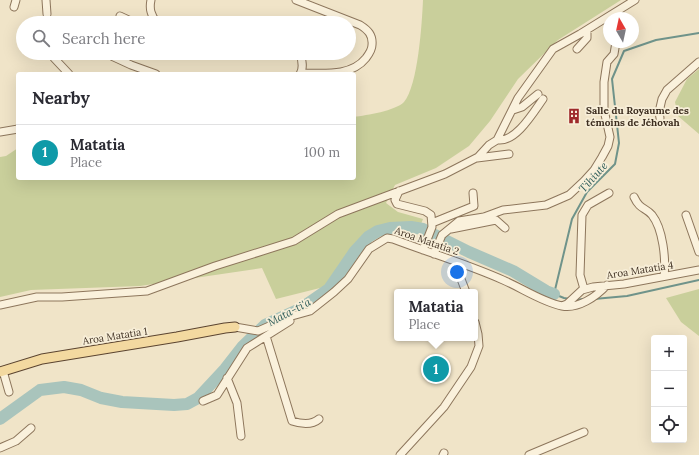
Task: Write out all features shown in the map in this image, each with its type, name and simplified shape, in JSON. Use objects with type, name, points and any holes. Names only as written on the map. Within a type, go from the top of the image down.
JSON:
[{"type":"main road","name":"Aroa Matatia 1","points":[[2,372],[42,359],[235,327]]},
{"type":"street","points":[[46,0],[47,14]]},
{"type":"street","points":[[151,0],[150,9],[152,16]]},
{"type":"street","points":[[296,0],[337,16]]},
{"type":"street","points":[[498,140],[518,98],[553,49],[635,0]]},
{"type":"street","points":[[342,72],[347,71],[362,63],[372,48],[369,32],[356,23]]},
{"type":"street","points":[[577,49],[587,38],[587,30]]},
{"type":"street","points":[[436,250],[444,233],[459,221],[484,217],[503,210],[546,205],[558,201],[569,195],[594,170],[608,146],[610,137],[604,110],[604,82],[607,62],[614,54],[615,48]]},
{"type":"street","points":[[56,60],[67,72]]},
{"type":"street","points":[[120,60],[150,72]]},
{"type":"street","points":[[301,60],[302,72]]},
{"type":"street","points":[[660,118],[659,112],[665,92],[699,62]]},
{"type":"street","points":[[0,305],[37,297],[62,297],[146,291],[207,268],[294,241],[338,214],[445,174],[477,158],[489,146],[498,140],[510,138],[516,133],[526,122],[540,97],[522,107],[512,110]]},
{"type":"street","points":[[0,132],[16,129]]},
{"type":"street","points":[[477,158],[509,154]]},
{"type":"street","points":[[399,191],[395,200],[397,204],[427,212],[431,215],[432,225],[423,250]]},
{"type":"street","points":[[432,225],[474,206],[473,193]]},
{"type":"street","points":[[562,306],[567,304],[584,289],[580,275],[583,212],[588,205],[610,193]]},
{"type":"street","points":[[634,198],[640,206],[652,215],[657,226],[662,241],[665,267],[664,276]]},
{"type":"street","points":[[686,215],[699,252]]},
{"type":"street","points":[[444,233],[496,220],[505,228]]},
{"type":"street","name":"Aroa Matatia 2","points":[[235,327],[264,333],[292,316],[310,312],[348,279],[369,249],[387,238],[423,250],[436,250],[454,260],[513,284],[550,303],[562,306]]},
{"type":"street","points":[[454,260],[465,289]]},
{"type":"street","name":"Aroa Matatia 4","points":[[584,289],[593,286],[624,284],[699,270]]},
{"type":"street","points":[[562,306],[568,307],[579,304],[602,290],[607,285]]},
{"type":"street","points":[[203,401],[217,395],[247,348],[264,333],[292,421],[307,424],[315,423],[319,419]]},
{"type":"street","points":[[400,455],[444,407],[471,367],[479,346],[478,334]]},
{"type":"street","points":[[2,372],[9,392]]},
{"type":"street","points":[[227,378],[237,403],[241,436]]},
{"type":"street","points":[[0,448],[16,441],[31,428]]},
{"type":"street","points":[[529,455],[584,432]]},
{"type":"green space","points":[[423,0],[621,0],[558,40],[518,79],[490,121],[469,146],[436,168],[395,185],[386,203],[398,212],[423,219],[417,234],[385,233],[378,236],[362,249],[352,265],[336,284],[276,299],[262,268],[140,286],[31,290],[0,297],[0,157],[6,156],[16,149],[16,180],[356,180],[356,117],[394,108],[404,102],[413,83],[422,23]]},
{"type":"green space","points":[[699,69],[699,134],[678,116],[675,102],[687,79]]},
{"type":"green space","points":[[699,289],[699,336],[681,322],[666,298]]},
{"type":"waterway","name":"Tihiute","points":[[570,299],[554,294],[572,219],[587,192],[615,164],[619,143],[612,79],[624,51],[656,40],[699,33]]},
{"type":"waterway","name":"Mata-ti'a","points":[[0,419],[40,390],[64,387],[81,390],[101,398],[122,402],[174,405],[187,404],[198,398],[225,369],[243,346],[265,325],[300,309],[329,289],[355,251],[368,237],[378,231],[390,228],[411,227],[423,229],[469,252],[513,271],[546,291],[554,294]]},
{"type":"waterway","points":[[594,299],[627,296],[699,280]]},
{"type":"waterway","points":[[574,300],[584,299]]},
{"type":"place","name":"Salle du Royaume des témoins de Jéhovah","points":[[574,116]]},
{"type":"place","name":"Matatia","points":[[436,369]]}]
